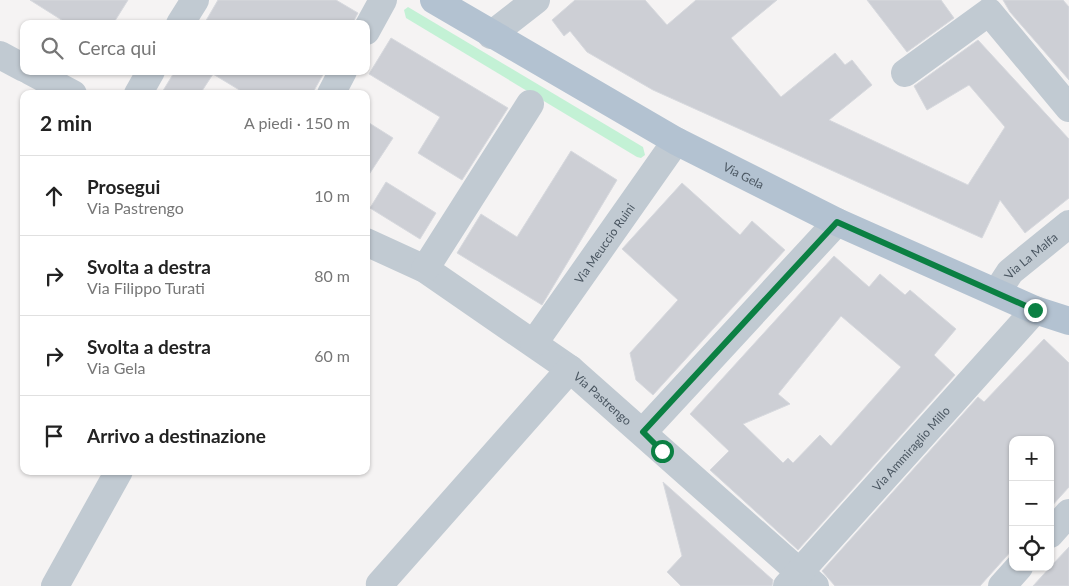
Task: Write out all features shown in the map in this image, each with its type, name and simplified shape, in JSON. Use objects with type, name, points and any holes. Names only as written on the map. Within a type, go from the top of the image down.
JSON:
[{"type":"main road","name":"Via Gela","points":[[434,0],[676,142],[837,222],[1035,310],[1069,321]]},
{"type":"street","points":[[182,20],[194,0]]},
{"type":"street","points":[[370,23],[384,0]]},
{"type":"street","points":[[491,35],[536,0]]},
{"type":"street","points":[[904,73],[989,12],[1069,108]]},
{"type":"street","points":[[0,55],[20,66]]},
{"type":"street","points":[[37,75],[66,90]]},
{"type":"street","points":[[140,90],[150,75]]},
{"type":"street","points":[[332,90],[341,75]]},
{"type":"street","points":[[425,269],[530,104]]},
{"type":"street","name":"Via Meuccio Ruini","points":[[534,343],[676,142]]},
{"type":"street","points":[[643,432],[837,222]]},
{"type":"street","name":"Via La Malfa","points":[[997,292],[1010,272],[1069,224]]},
{"type":"street","name":"Via Pastrengo","points":[[370,244],[425,269],[570,369],[643,432],[801,581]]},
{"type":"street","name":"Via Ammiraglio Millo","points":[[801,581],[1035,310]]},
{"type":"street","points":[[382,586],[380,584],[570,369]]},
{"type":"street","points":[[55,586],[117,475]]},
{"type":"street","points":[[1054,530],[1069,513]]},
{"type":"street","points":[[1002,586],[1015,571]]},
{"type":"green space","points":[[408,7],[643,147],[645,155],[641,158],[637,157],[406,18],[404,10]]},
{"type":"building","points":[[30,0],[128,0],[116,20],[62,20]]},
{"type":"building","points":[[218,0],[336,0],[358,13],[354,20],[206,20]]},
{"type":"building","points":[[575,0],[645,0],[667,25],[696,0],[777,0],[731,38],[781,97],[835,53],[845,65],[852,60],[872,85],[829,120],[968,185],[1005,127],[969,85],[927,110],[914,86],[978,40],[1069,139],[1069,198],[1025,233],[1000,200],[982,238],[653,90],[587,52],[570,31],[564,36],[552,20]]},
{"type":"building","points":[[867,0],[941,0],[954,18],[907,52]]},
{"type":"building","points":[[1003,0],[1063,0],[1069,7],[1069,80],[1010,12]]},
{"type":"building","points":[[391,38],[508,108],[462,180],[418,153],[440,117],[370,75]]},
{"type":"building","points":[[173,75],[212,75],[203,90],[163,90]]},
{"type":"building","points":[[215,75],[323,75],[314,90],[239,90]]},
{"type":"building","points":[[370,124],[393,138],[370,173]]},
{"type":"building","points":[[571,151],[617,180],[542,305],[457,253],[481,214],[517,237]]},
{"type":"building","points":[[386,182],[436,213],[420,239],[370,208]]},
{"type":"building","points":[[682,183],[740,235],[752,221],[785,250],[653,395],[636,380],[630,353],[678,300],[622,249]]},
{"type":"building","points":[[834,256],[869,287],[880,274],[905,295],[910,290],[956,329],[934,355],[955,375],[798,550],[710,470],[729,451],[690,414]],"holes":[[[841,316],[901,367],[831,446],[820,435],[793,463],[788,458],[783,463],[743,424],[790,404],[778,394]]]},
{"type":"building","points":[[1044,339],[1069,363],[1069,487],[1054,504],[1054,436],[1009,436],[1009,553],[980,586],[835,586],[822,571],[978,397],[984,402]]},
{"type":"building","points":[[663,482],[773,580],[772,586],[681,586],[667,572],[682,556]]},
{"type":"building","points":[[1069,547],[1069,586],[1033,586],[1047,571],[1054,571],[1054,563]]},
{"type":"route","points":[[662,451],[643,432],[837,222],[1035,310]]}]
